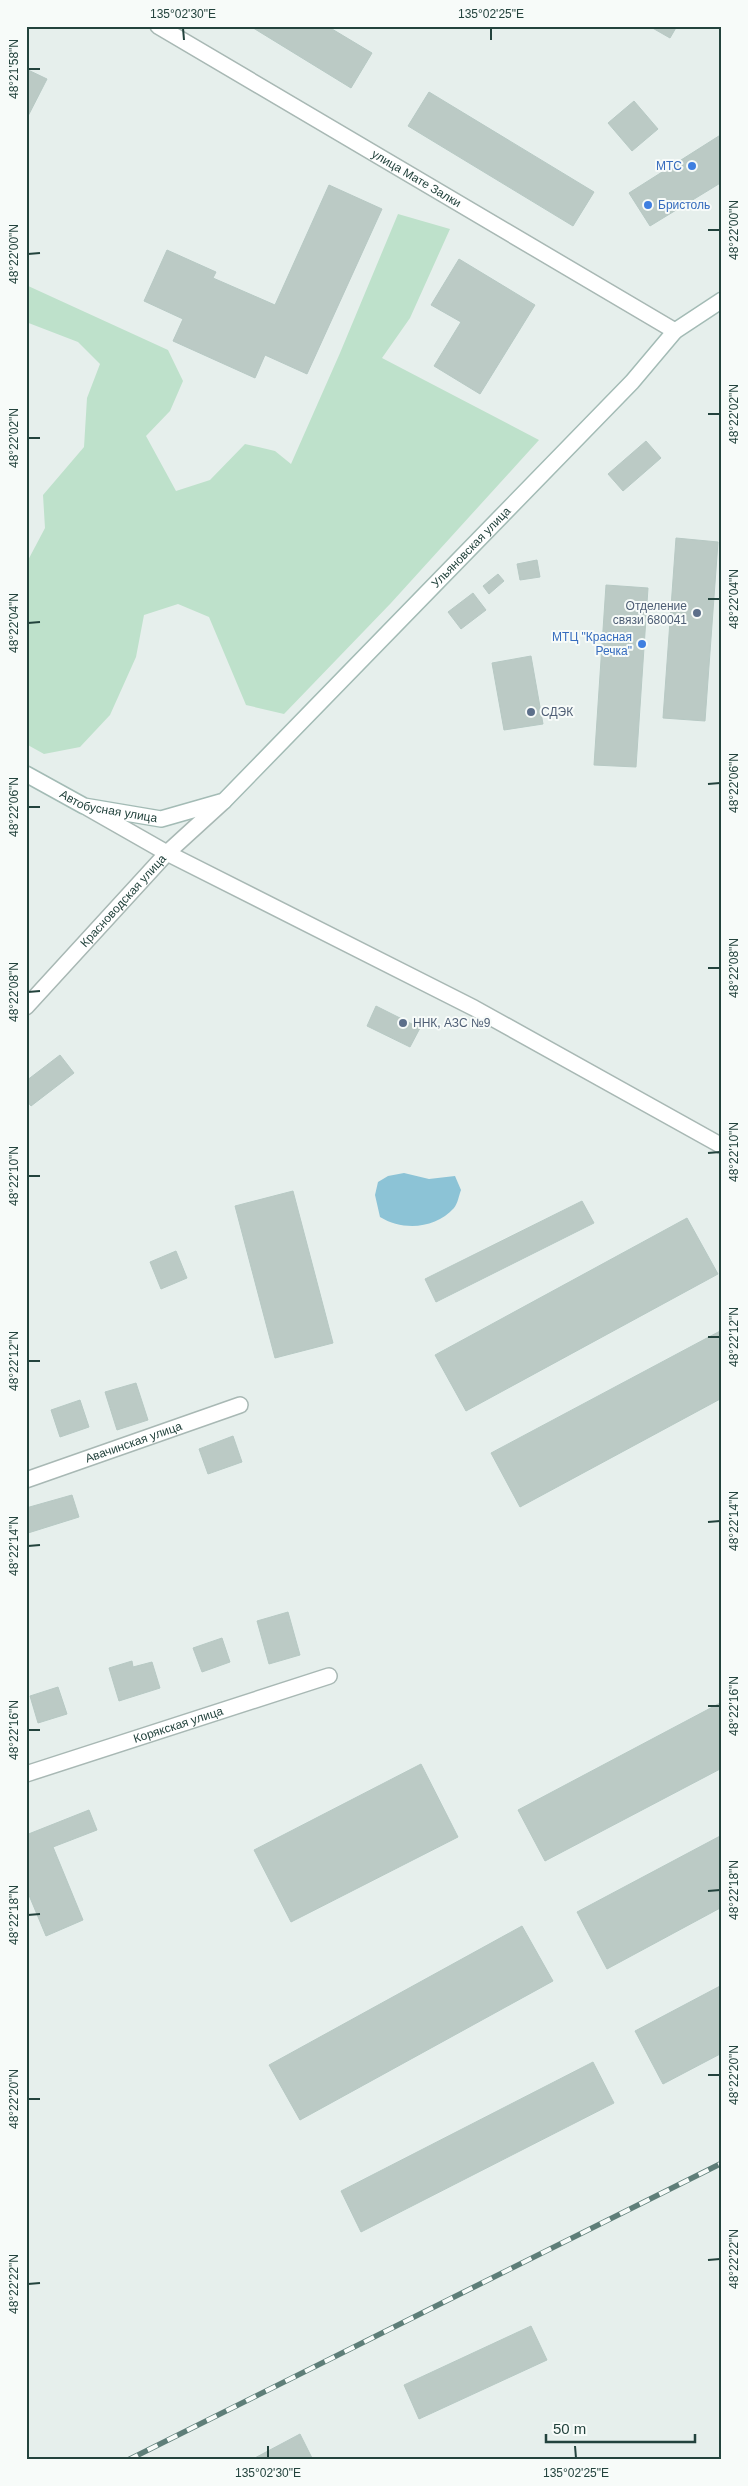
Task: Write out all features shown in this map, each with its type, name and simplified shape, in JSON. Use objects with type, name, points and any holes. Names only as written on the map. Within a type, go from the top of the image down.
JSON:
[{"type":"street","name":"улица Мате Залки","points":[[158,26],[675,331]]},
{"type":"street","name":"Ульяновская улица","points":[[224,801],[632,382],[675,331],[722,300]]},
{"type":"street","name":"Автобусная улица","points":[[26,774],[84,806],[161,819],[224,801]]},
{"type":"street","name":"Красноводская улица","points":[[26,1007],[167,853],[224,801]]},
{"type":"street","points":[[84,806],[167,853],[474,1008],[722,1146]]},
{"type":"street","name":"Авачинская улица","points":[[26,1480],[240,1405]]},
{"type":"street","name":"Корякская улица","points":[[26,1774],[329,1676]]},
{"type":"green space","points":[[398,214],[450,229],[410,318],[382,358],[539,440],[391,603],[284,714],[246,705],[209,617],[178,604],[144,615],[136,657],[110,715],[80,747],[44,754],[26,744],[26,564],[45,528],[43,495],[84,447],[87,398],[100,364],[78,342],[26,322],[26,285],[168,350],[183,381],[170,411],[146,436],[176,491],[210,480],[245,444],[275,451],[291,464]]},
{"type":"water","points":[[404,1173],[429,1179],[455,1176],[461,1190],[454,1208],[438,1220],[418,1226],[399,1224],[380,1217],[375,1195],[378,1182],[388,1176]]},
{"type":"building","points":[[250,26],[327,26],[372,53],[351,88]]},
{"type":"building","points":[[649,26],[677,26],[670,38]]},
{"type":"building","points":[[26,69],[47,79],[26,120]]},
{"type":"building","points":[[429,92],[594,192],[573,226],[408,126]]},
{"type":"building","points":[[634,101],[658,129],[632,151],[608,123]]},
{"type":"building","points":[[722,134],[722,182],[650,226],[629,193]]},
{"type":"building","points":[[329,185],[382,209],[307,374],[265,355],[255,378],[173,341],[183,319],[144,301],[167,250],[216,272],[213,278],[275,305]]},
{"type":"building","points":[[459,259],[535,305],[480,394],[434,366],[461,322],[431,305]]},
{"type":"building","points":[[646,441],[661,458],[623,491],[608,474]]},
{"type":"building","points":[[676,538],[718,542],[705,721],[663,718]]},
{"type":"building","points":[[537,560],[540,577],[520,580],[517,564]]},
{"type":"building","points":[[498,574],[504,581],[489,594],[483,586]]},
{"type":"building","points":[[606,585],[648,588],[636,767],[594,765]]},
{"type":"building","points":[[473,593],[486,610],[461,629],[448,612]]},
{"type":"building","points":[[531,656],[543,724],[504,730],[492,663]]},
{"type":"building","points":[[376,1006],[420,1028],[410,1047],[367,1026]]},
{"type":"building","points":[[60,1055],[74,1073],[31,1106],[26,1100],[26,1081]]},
{"type":"building","points":[[293,1191],[333,1343],[275,1358],[235,1206]]},
{"type":"building","points":[[582,1201],[594,1223],[436,1302],[425,1279]]},
{"type":"building","points":[[687,1218],[718,1274],[466,1411],[435,1355]]},
{"type":"building","points":[[176,1251],[187,1278],[161,1289],[150,1262]]},
{"type":"building","points":[[722,1330],[722,1398],[520,1507],[491,1453]]},
{"type":"building","points":[[136,1383],[148,1420],[117,1430],[105,1392]]},
{"type":"building","points":[[80,1400],[89,1427],[60,1437],[51,1410]]},
{"type":"building","points":[[233,1436],[242,1462],[208,1474],[199,1449]]},
{"type":"building","points":[[72,1495],[79,1517],[28,1533],[26,1508]]},
{"type":"building","points":[[288,1612],[300,1655],[269,1664],[257,1621]]},
{"type":"building","points":[[222,1638],[230,1662],[202,1672],[193,1648]]},
{"type":"building","points":[[132,1661],[133,1667],[152,1662],[160,1688],[119,1701],[109,1668]]},
{"type":"building","points":[[58,1687],[67,1714],[38,1723],[30,1696]]},
{"type":"building","points":[[722,1702],[722,1768],[545,1861],[518,1810]]},
{"type":"building","points":[[421,1764],[458,1837],[291,1922],[254,1850]]},
{"type":"building","points":[[89,1810],[97,1830],[53,1847],[83,1920],[46,1936],[26,1888],[26,1835]]},
{"type":"building","points":[[722,1835],[722,1907],[607,1969],[577,1912]]},
{"type":"building","points":[[522,1926],[553,1981],[300,2120],[269,2065]]},
{"type":"building","points":[[722,1985],[722,2053],[663,2084],[635,2031]]},
{"type":"building","points":[[593,2062],[614,2103],[361,2232],[341,2191]]},
{"type":"building","points":[[531,2326],[547,2360],[419,2419],[404,2385]]},
{"type":"building","points":[[300,2434],[313,2460],[251,2460]]},
{"type":"railway","points":[[128,2460],[722,2163]]},
{"type":"place","name":"МТС","points":[[692,166]]},
{"type":"place","name":"Бристоль","points":[[648,205]]},
{"type":"place","name":"Отделение связи 680041","points":[[697,613]]},
{"type":"place","name":"МТЦ \"Красная Речка\"","points":[[642,644]]},
{"type":"place","name":"СДЭК","points":[[531,712]]},
{"type":"place","name":"ННК, АЗС №9","points":[[403,1023]]}]
